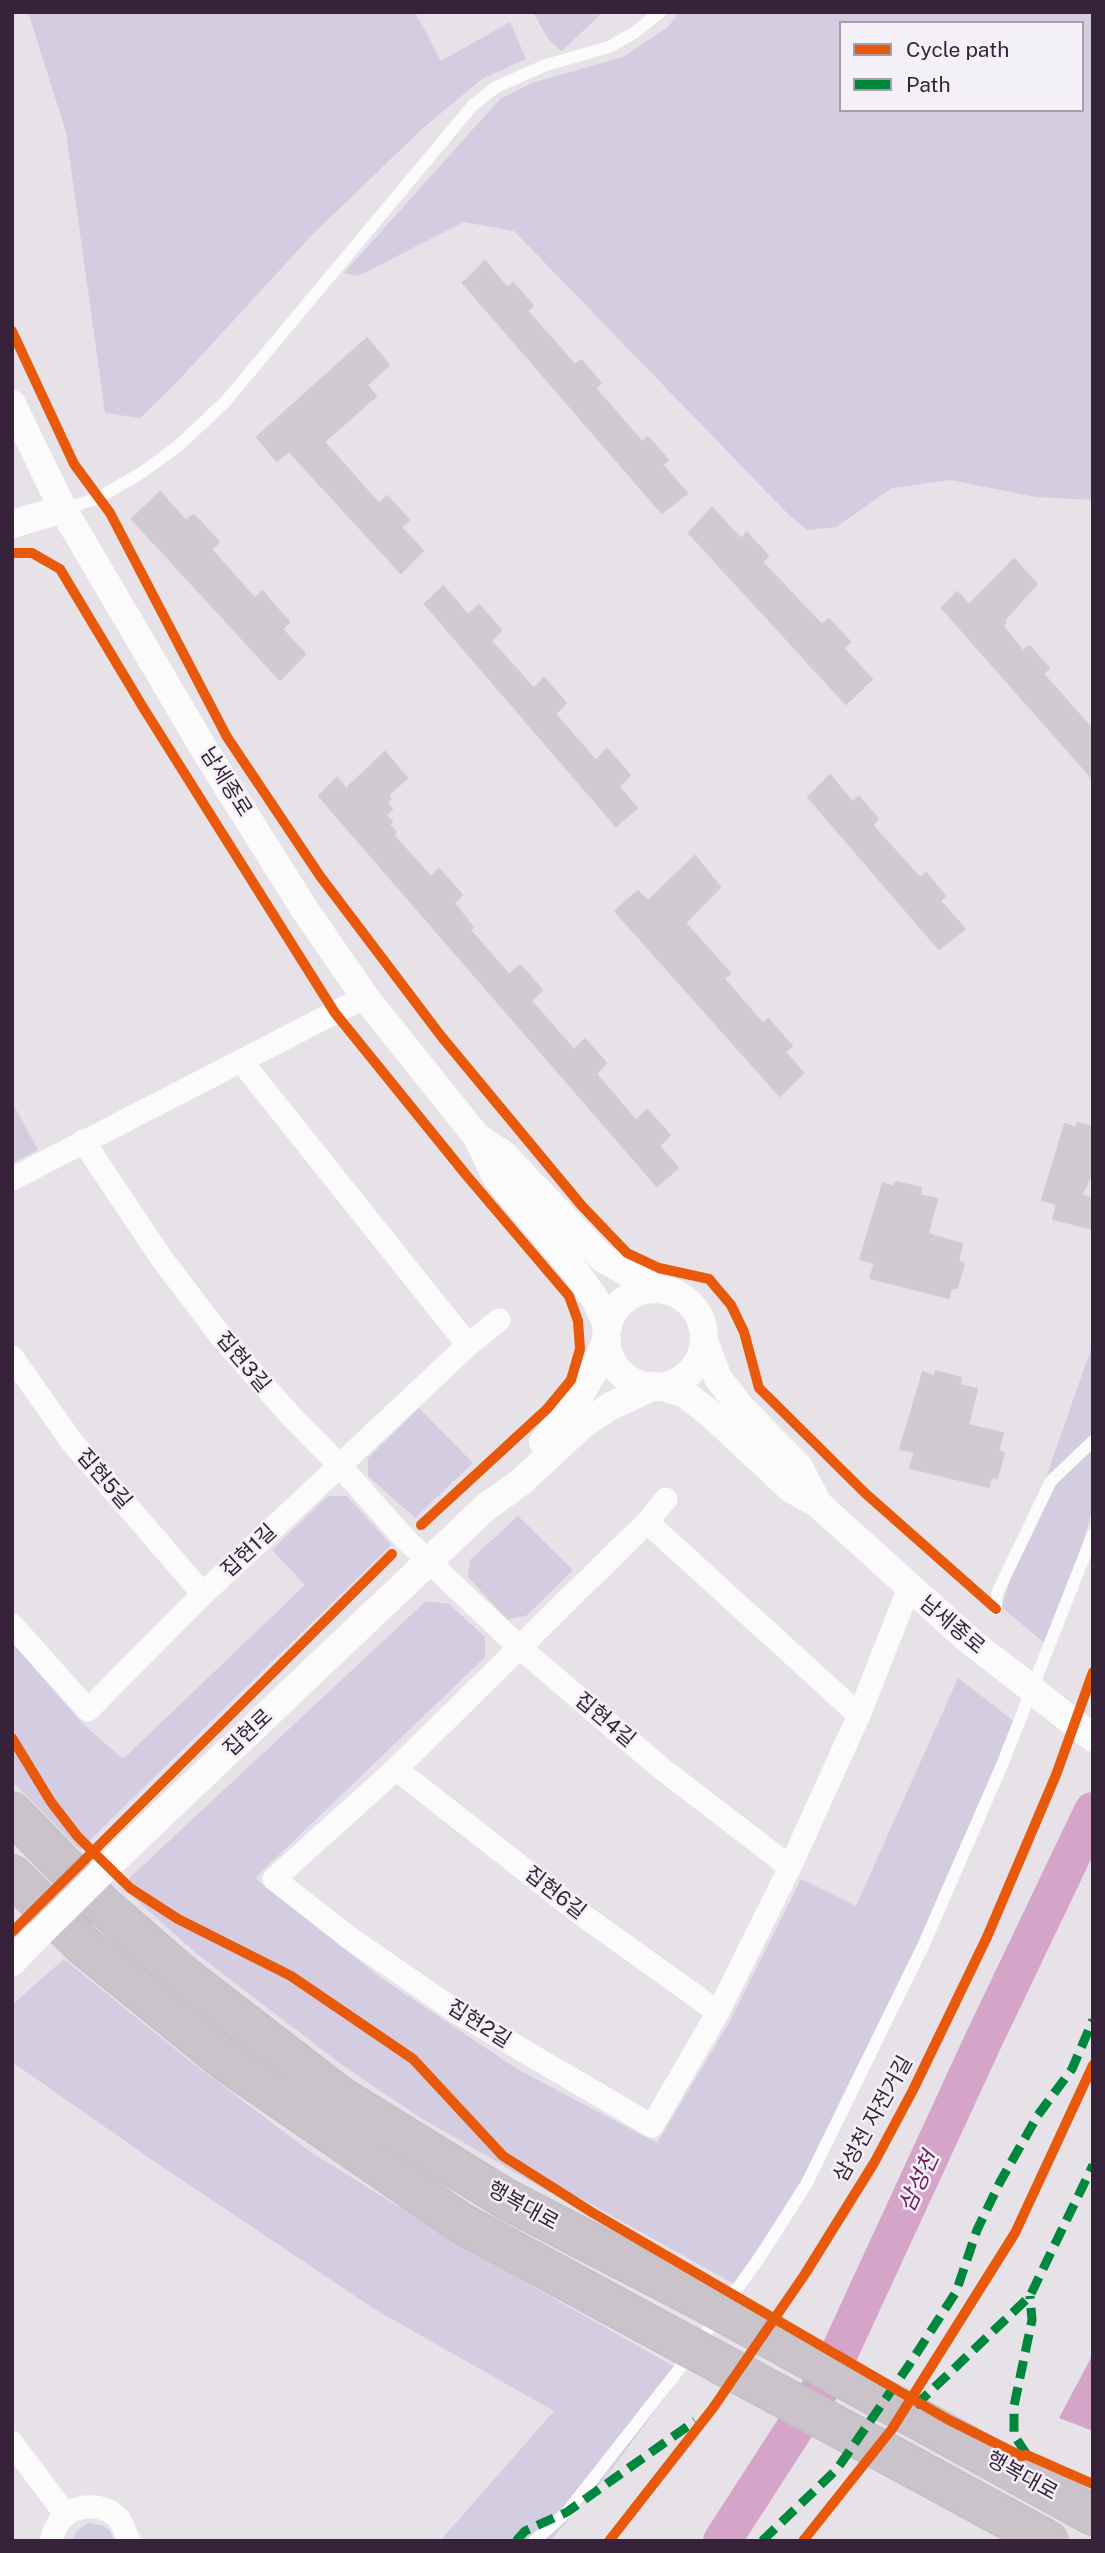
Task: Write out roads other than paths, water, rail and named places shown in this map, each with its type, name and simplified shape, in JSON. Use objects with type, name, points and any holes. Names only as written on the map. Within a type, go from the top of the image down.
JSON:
[{"type":"highway","name":"행복대로","points":[[12,1812],[102,1905],[186,1978],[339,2096],[506,2199],[701,2300],[1093,2515]]},
{"type":"highway","points":[[12,1875],[84,1946],[227,2062],[461,2223],[1048,2541]]},
{"type":"street","name":"남세종로","points":[[12,404],[63,509],[207,754],[305,909],[365,997],[477,1137],[496,1177],[575,1271],[595,1299],[607,1333]]},
{"type":"street","points":[[12,524],[63,509]]},
{"type":"street","points":[[12,1179],[365,997]]},
{"type":"street","points":[[242,1061],[468,1345]]},
{"type":"street","name":"남세종로","points":[[477,1137],[503,1154],[602,1258],[657,1289]]},
{"type":"street","name":"집현3길","points":[[83,1141],[162,1259],[223,1339],[290,1415],[341,1466],[428,1562]]},
{"type":"street","points":[[657,1289],[668,1290],[683,1297],[695,1309],[702,1324],[704,1341],[701,1357],[692,1371],[678,1381],[646,1386],[631,1380],[618,1369],[608,1349],[607,1333],[612,1316],[626,1299],[646,1290],[657,1289]]},
{"type":"street","name":"집현1길","points":[[12,1625],[88,1710],[203,1594],[468,1345],[499,1320]]},
{"type":"street","name":"집현로","points":[[486,1507],[507,1478],[574,1404],[594,1371],[607,1333]]},
{"type":"street","name":"남세종로","points":[[704,1341],[718,1378],[742,1409],[799,1467],[818,1504]]},
{"type":"street","name":"집현5길","points":[[12,1357],[72,1442],[203,1594]]},
{"type":"street","name":"남세종로","points":[[658,1386],[685,1394],[712,1415],[790,1488],[818,1504],[971,1642],[1093,1738]]},
{"type":"street","name":"집현로","points":[[21,1952],[116,1858],[486,1507],[521,1482],[581,1426],[608,1407],[658,1386]]},
{"type":"street","name":"집현2길","points":[[666,1499],[647,1522],[396,1769],[274,1879],[351,1939],[454,2010],[652,2126],[718,2012],[790,1867],[859,1715],[909,1588]]},
{"type":"street","points":[[647,1522],[859,1715]]},
{"type":"street","name":"집현4길","points":[[428,1562],[519,1647],[661,1768],[790,1867]]},
{"type":"street","name":"집현6길","points":[[396,1769],[581,1914],[718,2012]]},
{"type":"street","points":[[12,2443],[66,2515]]},
{"type":"street","points":[[51,2541],[54,2531],[66,2515],[84,2507],[110,2511],[120,2520],[129,2541]]},
{"type":"lane","points":[[63,509],[98,498],[141,473],[177,447],[225,402],[473,105],[496,87],[546,65],[608,47],[635,33],[660,12]]},
{"type":"lane","points":[[996,1609],[997,1593],[1051,1481],[1093,1441]]},
{"type":"lane","points":[[534,2541],[567,2512],[684,2363],[760,2257],[807,2182],[924,1944],[1002,1765],[1093,1534]]},
{"type":"waterway","name":"삼성천","points":[[722,2541],[829,2375],[1093,1811]]}]
